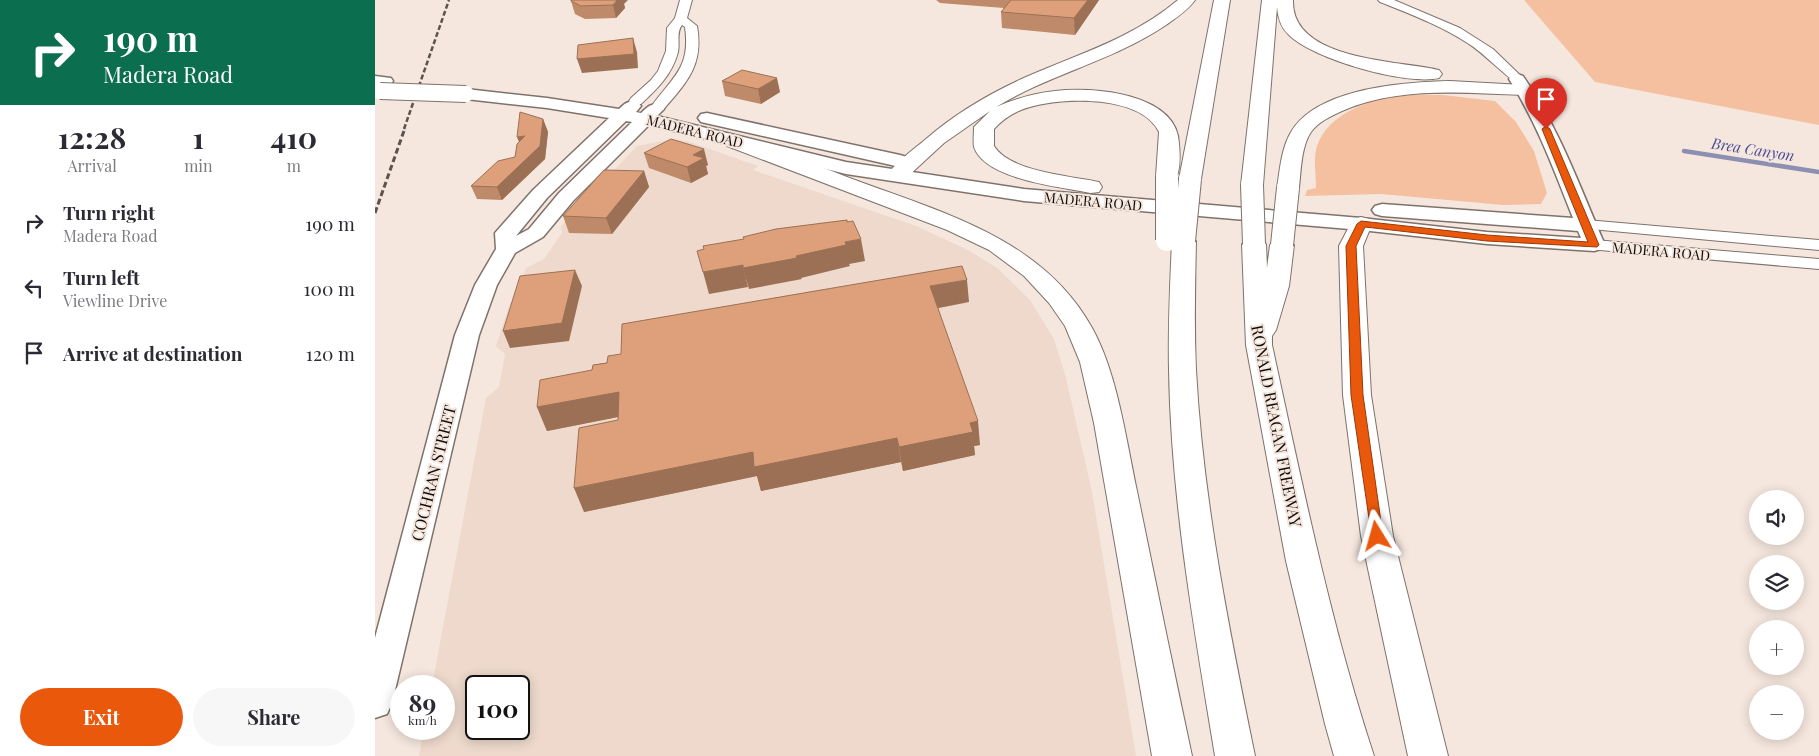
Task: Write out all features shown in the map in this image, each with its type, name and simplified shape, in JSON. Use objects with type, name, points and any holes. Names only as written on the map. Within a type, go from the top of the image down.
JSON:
[{"type":"highway","points":[[904,169],[971,113],[1013,91],[1146,31],[1168,17],[1187,0]]},
{"type":"highway","points":[[1175,241],[1189,179],[1222,0]]},
{"type":"highway","name":"RONALD REAGAN FREEWAY","points":[[1270,0],[1253,184],[1259,345],[1303,561],[1354,756]]},
{"type":"highway","points":[[1285,0],[1285,9],[1289,23],[1295,32],[1316,45],[1349,58],[1381,67],[1425,74],[1520,85]]},
{"type":"highway","points":[[1259,345],[1277,286],[1288,188],[1296,144],[1300,134],[1313,119],[1343,103],[1383,91],[1404,88],[1520,85]]},
{"type":"highway","points":[[1091,187],[1025,172],[1001,164],[987,151],[982,141],[987,123],[1005,109],[1037,98],[1066,95],[1116,98],[1139,106],[1157,117],[1167,128],[1169,136],[1167,177],[1175,241],[1181,316],[1189,458],[1210,621],[1235,756]]},
{"type":"highway","points":[[734,142],[955,225],[997,245],[1033,271],[1063,305],[1078,326],[1093,362],[1108,424],[1172,756]]},
{"type":"highway","points":[[1361,224],[1351,246],[1357,395],[1377,536],[1428,756]]},
{"type":"main road","points":[[1520,85],[1532,102],[1553,142],[1594,245]]},
{"type":"main road","name":"MADERA ROAD","points":[[379,86],[558,88]]},
{"type":"main road","name":"MADERA ROAD","points":[[468,88],[547,103],[627,105],[734,142],[846,168],[904,169],[961,174],[1015,182],[1586,225]]},
{"type":"main road","name":"COCHRAN STREET","points":[[375,703],[467,335],[486,285],[507,248],[505,234],[540,194],[627,105]]},
{"type":"main road","name":"MADERA ROAD","points":[[652,113],[1024,194],[1361,224],[1487,238],[1594,245]]},
{"type":"main road","points":[[507,248],[536,233],[566,197],[652,113]]},
{"type":"street","points":[[627,105],[656,83],[664,72],[671,51],[673,28],[681,19],[686,0]]},
{"type":"street","points":[[1384,0],[1434,19],[1463,34],[1503,63],[1520,85]]},
{"type":"street","points":[[652,113],[683,78],[694,52],[691,26],[681,19]]},
{"type":"street","name":"MADERA ROAD","points":[[1586,225],[1819,245]]},
{"type":"street","name":"MADERA ROAD","points":[[1594,245],[1819,264]]},
{"type":"shaded area","points":[[1524,0],[1819,0],[1819,125],[1595,82]]},
{"type":"shaded area","points":[[1411,95],[1443,95],[1495,101],[1516,122],[1534,151],[1547,193],[1541,204],[1503,205],[1381,194],[1305,196],[1307,190],[1316,188],[1315,161],[1317,146],[1322,135],[1340,117],[1363,105],[1388,98]]},
{"type":"shaded area","points":[[673,139],[687,141],[758,166],[753,170],[916,226],[968,250],[997,268],[1030,300],[1054,339],[1066,378],[1092,492],[1136,756],[419,756],[422,740],[455,740],[455,675],[434,675],[486,398],[499,387],[505,354],[496,346],[509,306],[526,268],[544,259],[562,233],[561,226],[637,146]]},
{"type":"building","points":[[571,0],[617,0],[613,5],[581,6]]},
{"type":"building","points":[[1011,0],[1088,0],[1074,18],[1001,12]]},
{"type":"building","points":[[633,38],[634,54],[577,59],[578,45]]},
{"type":"building","points":[[742,70],[777,78],[758,89],[722,81]]},
{"type":"building","points":[[520,112],[543,119],[540,146],[497,187],[471,186],[498,161],[515,157],[517,144],[525,136],[517,137]]},
{"type":"building","points":[[671,139],[704,149],[693,155],[704,158],[687,167],[644,153]]},
{"type":"building","points":[[604,170],[644,171],[606,218],[563,216]]},
{"type":"building","points":[[847,220],[847,222],[853,221],[861,239],[845,242],[846,245],[796,256],[797,258],[743,268],[743,265],[703,272],[697,251],[704,249],[703,246],[744,239],[743,237],[776,229]]},
{"type":"building","points":[[962,266],[967,280],[930,286],[978,421],[970,423],[973,432],[899,447],[897,438],[754,467],[753,452],[574,488],[579,428],[618,420],[619,392],[537,407],[540,380],[592,370],[593,365],[607,363],[608,356],[621,354],[622,324]]},
{"type":"building","points":[[575,270],[562,323],[503,331],[520,276]]},
{"type":"waterway","name":"Brea Canyon","points":[[1684,151],[1819,172]]},
{"type":"railway","points":[[404,129],[449,0]]},
{"type":"railway","points":[[375,213],[405,128]]},
{"type":"route","points":[[1377,536],[1357,395],[1351,246],[1361,224],[1487,238],[1594,245],[1546,129]]}]
